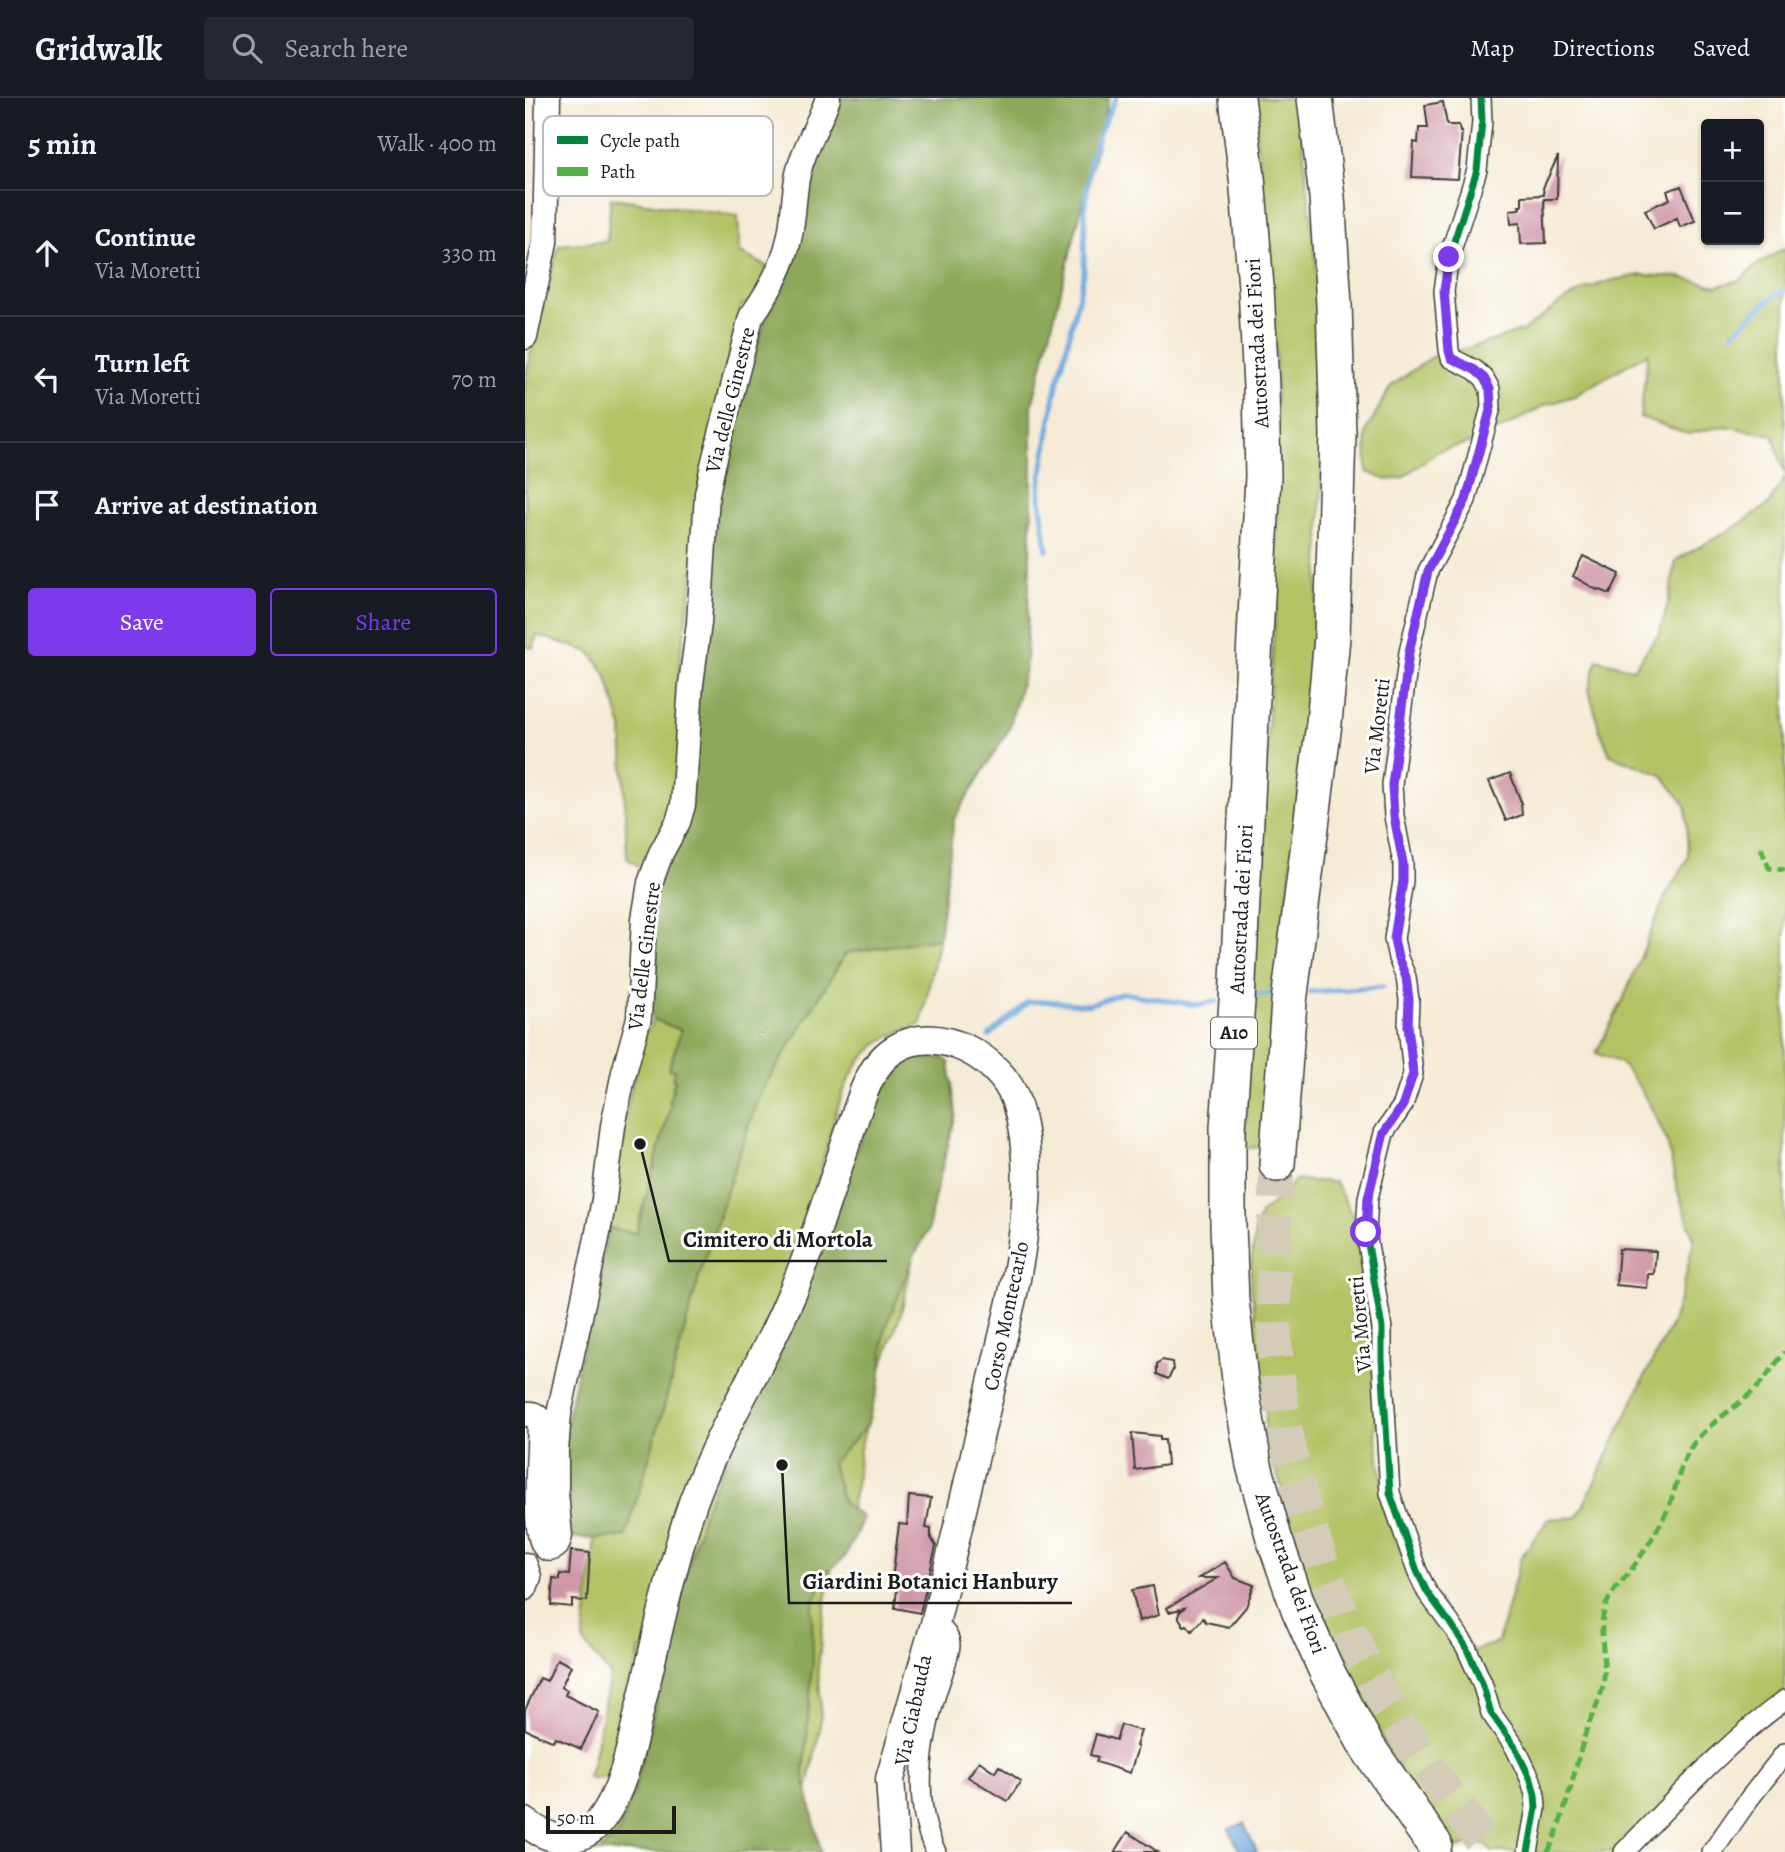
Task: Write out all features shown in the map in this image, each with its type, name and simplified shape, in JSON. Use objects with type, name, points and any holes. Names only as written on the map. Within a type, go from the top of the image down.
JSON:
[{"type":"highway","name":"Autostrada dei Fiori","points":[[1237,98],[1256,288],[1263,476],[1237,1001],[1228,1128],[1231,1300],[1241,1389],[1254,1465],[1274,1538],[1299,1609],[1327,1672],[1366,1745],[1434,1844]]},
{"type":"highway","name":"A10","points":[[1277,1164],[1289,1002],[1325,711],[1335,562],[1338,433],[1333,304],[1327,197],[1315,98]]},
{"type":"main road","name":"Corso Montecarlo","points":[[525,1822],[540,1833],[555,1838],[570,1838],[582,1835],[600,1821],[609,1807],[631,1746],[663,1609],[700,1483],[786,1308],[873,1070],[895,1048],[924,1039],[960,1045],[984,1059],[1007,1082],[1021,1117],[1025,1146],[1024,1233],[1019,1265],[935,1624],[890,1779],[895,1852]]},
{"type":"street","points":[[548,98],[548,116]]},
{"type":"street","name":"Via delle Ginestre","points":[[525,1413],[535,1416],[540,1424],[533,1476],[532,1520],[536,1541],[544,1548],[549,1548],[557,1545],[560,1536],[556,1492],[559,1414],[597,1238],[613,1126],[639,1018],[650,883],[684,805],[691,684],[711,475],[751,317],[782,266],[791,229],[797,175],[828,98]]},
{"type":"street","name":"Via Moretti","points":[[1481,98],[1482,122],[1477,170],[1449,257],[1444,291],[1451,358],[1475,370],[1484,378],[1490,389],[1491,407],[1466,500],[1428,571],[1409,652],[1392,785],[1394,816],[1403,863],[1403,881],[1394,939],[1406,977],[1413,1074],[1403,1105],[1384,1133],[1368,1198],[1366,1232],[1382,1328],[1390,1493],[1427,1592],[1465,1647],[1482,1683],[1491,1713],[1515,1747],[1531,1780],[1536,1808],[1528,1852]]},
{"type":"street","points":[[525,337],[545,242],[546,196]]},
{"type":"street","points":[[525,1565],[529,1577],[525,1588]]},
{"type":"street","name":"Via Ciabauda","points":[[935,1624],[945,1630],[950,1644],[932,1707],[921,1772],[923,1813],[936,1852]]},
{"type":"street","points":[[1625,1852],[1745,1731],[1785,1700]]},
{"type":"street","points":[[1712,1852],[1785,1754]]},
{"type":"green space","points":[[837,98],[1109,98],[1032,406],[1032,507],[1026,665],[1009,729],[954,819],[939,938],[846,953],[758,1097],[699,1276],[626,1536],[595,1539],[568,1537],[564,1432],[608,1228],[636,1233],[675,1080],[675,1070],[669,1069],[681,1030],[653,1019],[646,1003],[649,928],[699,683],[721,474],[765,320],[789,273],[809,162]]},
{"type":"green space","points":[[1253,98],[1298,98],[1317,272],[1323,438],[1319,570],[1310,683],[1287,903],[1266,1147],[1245,1148],[1253,964],[1276,597],[1276,350]]},
{"type":"green space","points":[[611,198],[738,216],[740,253],[767,266],[756,298],[741,306],[727,365],[679,666],[681,758],[670,818],[644,870],[627,858],[622,728],[606,674],[590,652],[537,635],[533,648],[525,646],[525,383],[530,354],[559,245],[607,241]]},
{"type":"green space","points":[[1785,248],[1785,475],[1773,435],[1724,426],[1688,434],[1640,417],[1648,353],[1574,396],[1545,405],[1473,442],[1438,451],[1402,478],[1387,480],[1367,472],[1366,431],[1391,386],[1432,357],[1524,330],[1560,303],[1585,289],[1613,280],[1641,275],[1679,277],[1717,286],[1740,280],[1758,264]]},
{"type":"green space","points":[[1785,477],[1785,1690],[1616,1852],[1492,1852],[1486,1844],[1470,1844],[1449,1850],[1386,1747],[1335,1647],[1319,1603],[1302,1573],[1292,1538],[1288,1506],[1265,1438],[1266,1412],[1262,1376],[1251,1343],[1255,1315],[1251,1286],[1255,1232],[1261,1213],[1284,1194],[1295,1180],[1335,1182],[1362,1235],[1379,1384],[1375,1430],[1382,1480],[1397,1542],[1473,1651],[1498,1642],[1521,1557],[1549,1519],[1578,1517],[1671,1325],[1694,1239],[1677,1189],[1667,1141],[1653,1111],[1621,1063],[1596,1053],[1623,1000],[1666,895],[1688,858],[1686,806],[1662,775],[1610,755],[1599,728],[1589,689],[1597,659],[1633,669],[1660,632],[1676,560],[1768,505]]},
{"type":"green space","points":[[939,938],[921,1024],[877,1044],[851,1074],[836,1113],[801,1235],[916,1243],[901,1314],[882,1366],[860,1449],[850,1513],[833,1560],[824,1613],[818,1668],[820,1729],[804,1805],[815,1852],[589,1852],[602,1843],[622,1821],[641,1753],[640,1648],[607,1778],[587,1778],[610,1675],[583,1641],[595,1539],[626,1536],[699,1276],[758,1097],[846,953]]},
{"type":"green space","points":[[653,1019],[681,1030],[669,1068],[675,1070],[669,1103],[672,1103],[636,1234],[608,1228],[616,1162],[643,1033]]},
{"type":"green space","points":[[943,1058],[949,1062],[956,1114],[928,1231],[914,1256],[885,1330],[880,1382],[867,1426],[832,1463],[843,1503],[863,1518],[846,1556],[825,1574],[812,1609],[813,1658],[804,1776],[821,1852],[600,1852],[619,1833],[634,1793],[685,1578],[704,1511],[877,1096],[886,1077],[903,1061]]},
{"type":"water","points":[[1244,1823],[1257,1852],[1240,1852],[1229,1829]]},
{"type":"building","points":[[1443,102],[1447,125],[1459,125],[1462,132],[1458,179],[1412,177],[1414,142],[1418,143],[1419,128],[1428,128],[1425,105]]},
{"type":"building","points":[[1558,156],[1557,199],[1544,199],[1546,243],[1521,244],[1520,223],[1511,224],[1510,210],[1520,209],[1522,196],[1544,195],[1543,188]]},
{"type":"building","points":[[1681,186],[1695,221],[1680,227],[1677,218],[1654,229],[1645,210],[1670,199],[1667,191]]},
{"type":"building","points":[[1583,556],[1620,574],[1610,594],[1573,576]]},
{"type":"building","points":[[1510,773],[1521,802],[1522,815],[1506,821],[1489,781]]},
{"type":"building","points":[[1619,1249],[1656,1251],[1654,1274],[1648,1274],[1647,1288],[1616,1285]]},
{"type":"building","points":[[1162,1360],[1172,1362],[1173,1370],[1168,1379],[1157,1374],[1157,1364]]},
{"type":"building","points":[[1132,1433],[1160,1436],[1160,1440],[1165,1440],[1167,1465],[1135,1470]]},
{"type":"building","points":[[909,1496],[931,1498],[926,1528],[931,1529],[931,1538],[936,1546],[920,1613],[895,1608],[897,1589],[891,1588],[899,1524],[907,1525]]},
{"type":"building","points":[[571,1551],[590,1553],[587,1601],[572,1600],[572,1607],[551,1605],[553,1579],[560,1580],[560,1574],[569,1575]]},
{"type":"building","points":[[1225,1562],[1235,1578],[1254,1585],[1246,1607],[1229,1627],[1206,1622],[1203,1618],[1192,1631],[1187,1625],[1184,1626],[1179,1618],[1179,1613],[1184,1608],[1169,1612],[1167,1608],[1218,1578],[1199,1578]]},
{"type":"building","points":[[1153,1586],[1159,1615],[1139,1621],[1132,1590]]},
{"type":"building","points":[[557,1659],[571,1666],[561,1687],[567,1690],[565,1695],[599,1712],[581,1749],[556,1738],[554,1742],[525,1729],[525,1710],[540,1678],[547,1681]]},
{"type":"building","points":[[1121,1725],[1141,1731],[1130,1773],[1096,1762],[1098,1757],[1090,1755],[1096,1734],[1116,1740]]},
{"type":"building","points":[[979,1761],[995,1772],[999,1766],[1021,1781],[1008,1801],[968,1777]]},
{"type":"building","points":[[1128,1832],[1158,1852],[1115,1852]]},
{"type":"waterway","points":[[1047,550],[1039,490],[1056,389],[1084,273],[1085,207],[1091,157],[1116,98]]},
{"type":"waterway","points":[[1732,334],[1764,304],[1785,291]]},
{"type":"waterway","points":[[1309,992],[1383,987]]},
{"type":"waterway","points":[[989,1036],[1028,1002],[1088,1005],[1123,993],[1196,1005],[1217,1001]]},
{"type":"waterway","points":[[1250,995],[1276,993]]},
{"type":"waterway","points":[[1782,1852],[1785,1845]]},
{"type":"tunnel","points":[[1277,1164],[1275,1344],[1286,1433],[1308,1523],[1340,1610],[1379,1691],[1418,1753],[1490,1852]]},
{"type":"marked path","points":[[1761,848],[1769,868],[1785,870]]},
{"type":"marked path","points":[[1548,1852],[1560,1824],[1585,1735],[1602,1691],[1602,1625],[1608,1600],[1659,1527],[1692,1446],[1712,1425],[1755,1389],[1785,1352]]},
{"type":"cycle path","points":[[1481,98],[1482,122],[1477,170],[1449,257],[1444,291],[1451,358],[1475,370],[1484,378],[1490,389],[1491,407],[1466,500],[1428,571],[1409,652],[1392,785],[1394,816],[1403,863],[1403,881],[1394,939],[1406,977],[1413,1074],[1403,1105],[1384,1133],[1368,1198],[1366,1232],[1382,1328],[1390,1493],[1427,1592],[1466,1647],[1482,1683],[1491,1713],[1515,1747],[1531,1780],[1536,1808],[1528,1852]]},
{"type":"place","name":"Cimitero di Mortola","points":[[640,1144]]},
{"type":"place","name":"Giardini Botanici Hanbury","points":[[782,1465]]},
{"type":"route","points":[[1366,1232],[1368,1198],[1384,1133],[1403,1105],[1413,1074],[1406,977],[1394,939],[1403,881],[1403,863],[1394,816],[1392,785],[1409,652],[1428,571],[1466,500],[1491,407],[1490,389],[1484,378],[1475,370],[1451,358],[1449,351],[1444,291],[1449,257]]}]
